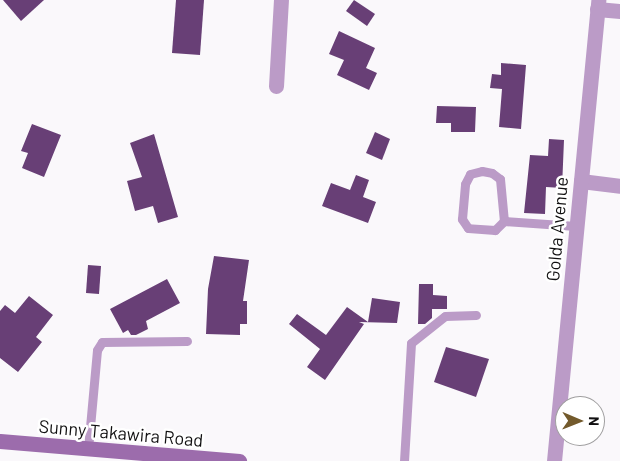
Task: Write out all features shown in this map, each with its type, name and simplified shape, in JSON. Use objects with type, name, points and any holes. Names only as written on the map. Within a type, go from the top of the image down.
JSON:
[{"type":"main road","name":"Sunny Takawira Road","points":[[0,441],[239,461]]},
{"type":"street","points":[[276,86],[281,0]]},
{"type":"street","points":[[597,5],[620,12]]},
{"type":"street","name":"Golda Avenue","points":[[554,461],[597,5]]},
{"type":"street","points":[[581,181],[620,186]]},
{"type":"lane","points":[[504,221],[500,179],[492,173],[482,171],[470,174],[465,184],[462,219],[468,228],[495,230],[504,221],[576,226]]},
{"type":"lane","points":[[404,461],[411,343],[445,316],[476,315]]},
{"type":"lane","points":[[88,449],[96,350],[102,342],[187,341]]},
{"type":"building","points":[[3,0],[44,0],[21,21]]},
{"type":"building","points":[[176,0],[204,0],[200,55],[172,53]]},
{"type":"building","points":[[354,0],[375,14],[367,26],[346,11]]},
{"type":"building","points":[[339,31],[375,48],[366,68],[377,73],[369,90],[337,75],[344,60],[329,54]]},
{"type":"building","points":[[501,63],[526,65],[521,129],[499,127],[502,89],[490,88],[492,74],[501,75]]},
{"type":"building","points":[[437,106],[476,107],[475,132],[451,132],[451,123],[436,123]]},
{"type":"building","points":[[32,124],[61,135],[44,177],[22,168],[28,153],[21,151]]},
{"type":"building","points":[[375,132],[390,139],[382,160],[366,153]]},
{"type":"building","points":[[154,134],[178,217],[158,223],[153,206],[135,211],[127,181],[142,177],[130,143]]},
{"type":"building","points":[[549,139],[564,140],[562,188],[546,187],[545,214],[524,213],[530,155],[548,156]]},
{"type":"building","points":[[356,175],[369,180],[363,197],[376,202],[368,223],[322,206],[331,183],[350,190]]},
{"type":"building","points":[[214,256],[249,260],[243,301],[247,301],[247,324],[240,324],[240,335],[206,334],[208,289]]},
{"type":"building","points":[[88,265],[101,266],[99,294],[86,293]]},
{"type":"building","points":[[167,279],[180,303],[146,321],[148,329],[136,335],[131,335],[128,330],[123,333],[110,309]]},
{"type":"building","points":[[419,284],[433,284],[433,295],[447,296],[447,309],[432,309],[432,318],[425,324],[418,324]]},
{"type":"building","points":[[29,296],[53,315],[36,337],[42,342],[18,372],[0,358],[0,311],[5,305],[15,313]]},
{"type":"building","points":[[372,298],[400,302],[397,323],[359,322],[364,324],[325,380],[307,367],[320,349],[289,324],[297,314],[326,335],[347,307],[368,322]]},
{"type":"building","points":[[446,347],[489,359],[476,397],[434,382]]}]
